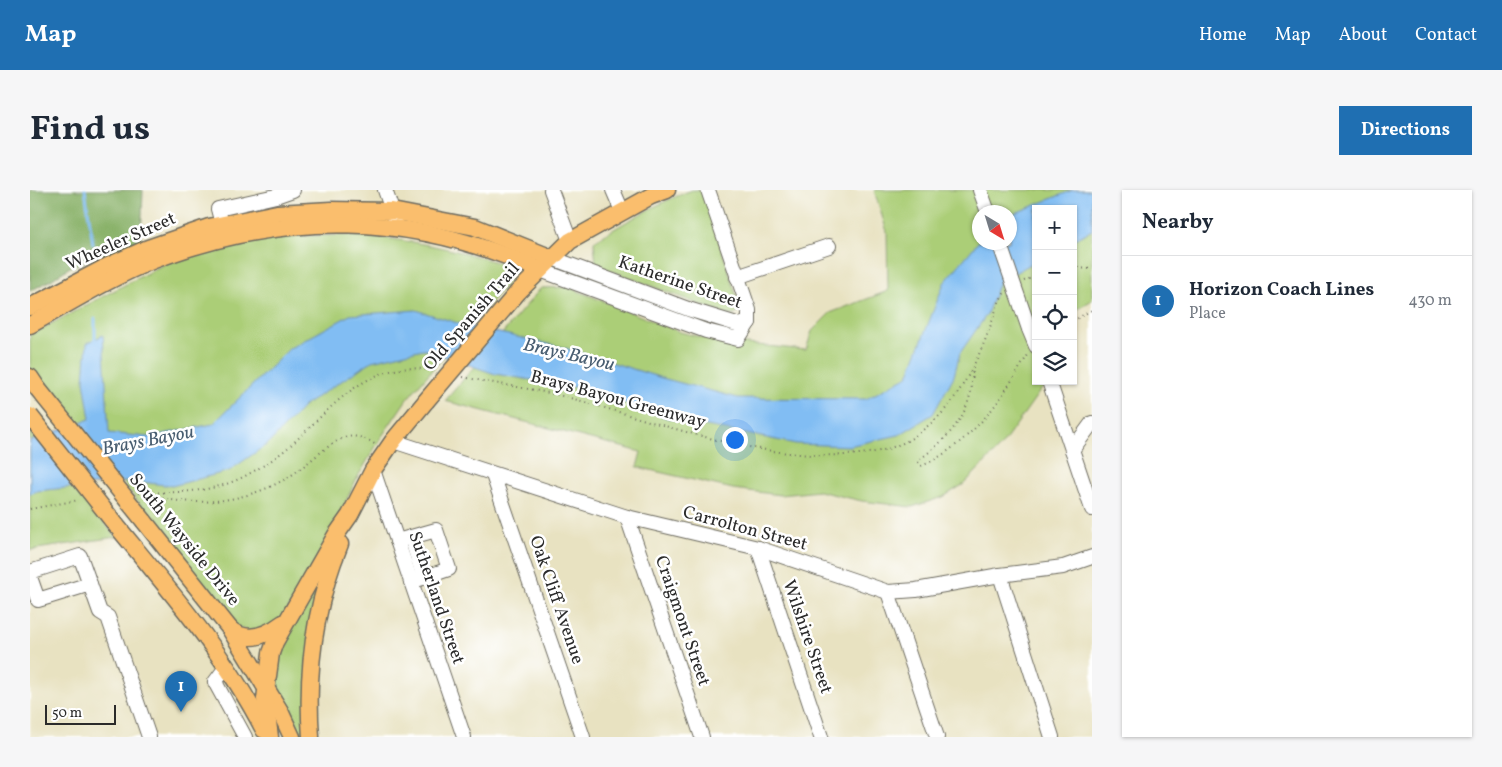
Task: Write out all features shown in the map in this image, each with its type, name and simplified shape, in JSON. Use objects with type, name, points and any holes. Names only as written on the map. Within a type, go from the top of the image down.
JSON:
[{"type":"main road","name":"Old Spanish Trail","points":[[311,737],[308,702],[310,668],[330,570],[350,515],[373,470],[426,401],[518,292],[570,241],[651,196],[667,190]]},
{"type":"main road","name":"Wheeler Street","points":[[30,306],[108,266],[150,254],[213,240],[278,220],[330,210],[392,211],[474,227],[546,264]]},
{"type":"main road","name":"Wheeler Street","points":[[30,325],[109,282],[150,254],[208,226],[222,224],[278,220],[398,227],[473,243],[546,264]]},
{"type":"main road","name":"South Wayside Drive","points":[[34,383],[230,629],[280,711],[292,737]]},
{"type":"main road","points":[[30,416],[204,634],[248,698],[269,737]]},
{"type":"main road","name":"Old Spanish Trail","points":[[269,737],[265,699],[271,653],[275,642],[336,535],[350,515]]},
{"type":"main road","points":[[230,629],[248,638],[262,636],[287,620]]},
{"type":"street","points":[[222,224],[218,209],[276,196],[293,190]]},
{"type":"street","points":[[385,190],[398,227]]},
{"type":"street","points":[[551,190],[570,241]]},
{"type":"street","points":[[613,190],[622,212]]},
{"type":"street","points":[[708,190],[737,277],[830,246]]},
{"type":"street","points":[[980,190],[985,205]]},
{"type":"street","points":[[1002,250],[1032,340]]},
{"type":"street","name":"Katherine Street","points":[[546,264],[740,325],[748,322],[749,310],[737,277]]},
{"type":"street","points":[[1050,385],[1092,510]]},
{"type":"street","points":[[1072,450],[1092,422]]},
{"type":"street","name":"Carrolton Street","points":[[390,446],[493,475],[627,517],[758,548],[888,592],[916,590],[1000,575],[1063,567],[1092,557]]},
{"type":"street","name":"Sutherland Street","points":[[373,470],[404,539],[418,580],[464,737]]},
{"type":"street","name":"Oak Cliff Avenue","points":[[493,475],[583,737]]},
{"type":"street","name":"Craigmont Street","points":[[627,517],[702,737]]},
{"type":"street","points":[[404,539],[436,530],[450,569],[418,580]]},
{"type":"street","name":"Wilshire Street","points":[[758,548],[821,737]]},
{"type":"street","points":[[30,572],[80,556],[100,612],[108,617],[149,737]]},
{"type":"street","points":[[1000,575],[1052,737]]},
{"type":"street","points":[[30,577],[38,600],[90,584]]},
{"type":"street","points":[[888,592],[937,737]]},
{"type":"street","points":[[227,666],[215,682],[245,737]]},
{"type":"path","points":[[1077,268],[1092,269]]},
{"type":"path","points":[[1020,283],[1032,278]]},
{"type":"path","name":"Brays Bayou Greenway","points":[[455,375],[572,398],[709,437],[774,452],[821,456],[870,453],[899,445],[913,437],[936,418],[952,401],[961,388],[989,331],[995,310],[1008,289]]},
{"type":"path","points":[[1077,319],[1092,310]]},
{"type":"path","points":[[973,364],[971,393],[962,416],[943,441],[920,459],[918,462],[921,466],[948,451],[986,416],[1005,392],[1017,370],[1032,351]]},
{"type":"path","points":[[132,493],[184,492],[226,484],[241,478],[273,459],[341,398],[371,377],[394,369],[412,368],[436,371]]},
{"type":"path","points":[[142,493],[161,499],[184,502],[212,502],[259,491],[287,478],[342,438],[354,436],[390,446]]},
{"type":"path","points":[[30,508],[84,499]]},
{"type":"green space","points":[[30,190],[143,190],[141,243],[127,252],[92,259],[70,267],[30,291]]},
{"type":"green space","points":[[692,190],[703,190],[739,304],[739,311],[734,315],[727,315],[596,265],[594,241],[654,207]]},
{"type":"green space","points":[[874,190],[1092,190],[1092,300],[1077,309],[1077,205],[1032,205],[1032,385],[1044,385],[1002,445],[964,484],[943,497],[912,507],[862,501],[819,491],[781,495],[733,489],[637,467],[641,452],[445,401],[541,288],[568,287],[680,332],[717,341],[806,350],[812,331],[830,313],[888,291],[887,232]]},
{"type":"green space","points":[[357,235],[431,245],[484,258],[502,264],[509,281],[407,399],[382,436],[357,478],[325,545],[281,621],[251,633],[236,626],[30,367],[30,335],[170,261],[238,242],[293,236]]},
{"type":"green space","points":[[30,430],[35,438],[116,537],[30,550]]},
{"type":"green space","points":[[318,581],[322,583],[307,737],[301,737],[272,675],[275,657]]},
{"type":"water","points":[[1073,190],[1092,190],[1092,230],[1077,238],[1077,205],[1035,205]]},
{"type":"water","name":"Brays Bayou","points":[[1032,206],[1032,263],[999,282],[987,314],[960,353],[954,376],[933,414],[899,435],[849,446],[796,444],[667,418],[585,389],[495,374],[423,349],[372,361],[305,405],[269,443],[229,471],[172,486],[134,481],[37,491],[30,494],[30,441],[90,419],[84,381],[87,343],[103,335],[109,433],[148,437],[213,424],[290,348],[350,315],[416,310],[464,325],[562,347],[662,378],[738,398],[866,399],[908,376],[944,283],[972,249],[1017,250],[1017,212]]},
{"type":"waterway","points":[[85,190],[93,244]]},
{"type":"waterway","points":[[95,319],[95,341]]},
{"type":"place","name":"Horizon Coach Lines","points":[[181,712]]}]
